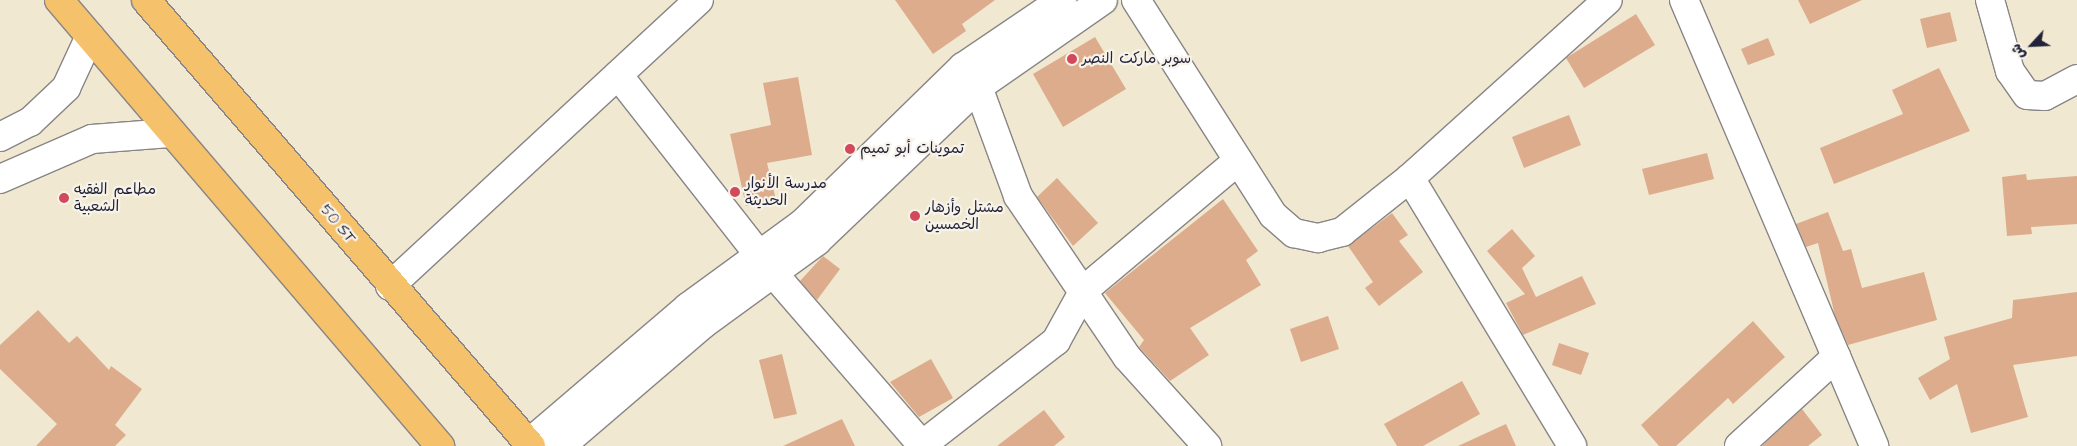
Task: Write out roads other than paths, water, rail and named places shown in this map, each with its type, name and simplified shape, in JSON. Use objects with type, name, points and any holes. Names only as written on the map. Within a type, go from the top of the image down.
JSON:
[{"type":"main road","points":[[59,0],[170,133],[440,446]]},
{"type":"main road","name":"50 ST","points":[[146,0],[390,286],[530,445]]},
{"type":"street","points":[[390,286],[699,0]]},
{"type":"street","points":[[560,446],[702,324],[766,264],[802,224],[963,67],[1062,0]]},
{"type":"street","points":[[530,445],[688,306],[766,264],[817,241],[978,87],[1103,0]]},
{"type":"street","points":[[1136,0],[1238,162],[1282,225],[1318,238],[1342,232],[1410,178],[1608,0]]},
{"type":"street","points":[[1684,0],[1874,446]]},
{"type":"street","points":[[1990,0],[2010,71],[2028,95],[2045,96],[2077,79]]},
{"type":"street","points":[[0,136],[30,122],[66,88],[90,36]]},
{"type":"street","points":[[618,75],[766,264],[922,446],[1056,342],[1084,290],[1238,162]]},
{"type":"street","points":[[978,87],[1018,196],[1084,290],[1127,357],[1207,446]]},
{"type":"street","points":[[0,179],[92,139],[170,133]]},
{"type":"street","points":[[1410,178],[1572,446]]},
{"type":"street","points":[[1739,446],[1836,357]]},
{"type":"place","name":"سوبر ماركت النصر","points":[[1072,59]]},
{"type":"place","name":"تموينات أبو تميم","points":[[850,149]]},
{"type":"place","name":"مدرسة الأنوار الحديثة","points":[[735,192]]},
{"type":"place","name":"مطاعم الفقيه الشعبية","points":[[64,198]]},
{"type":"place","name":"مشتل وأزهار الخمسين","points":[[915,216]]}]
